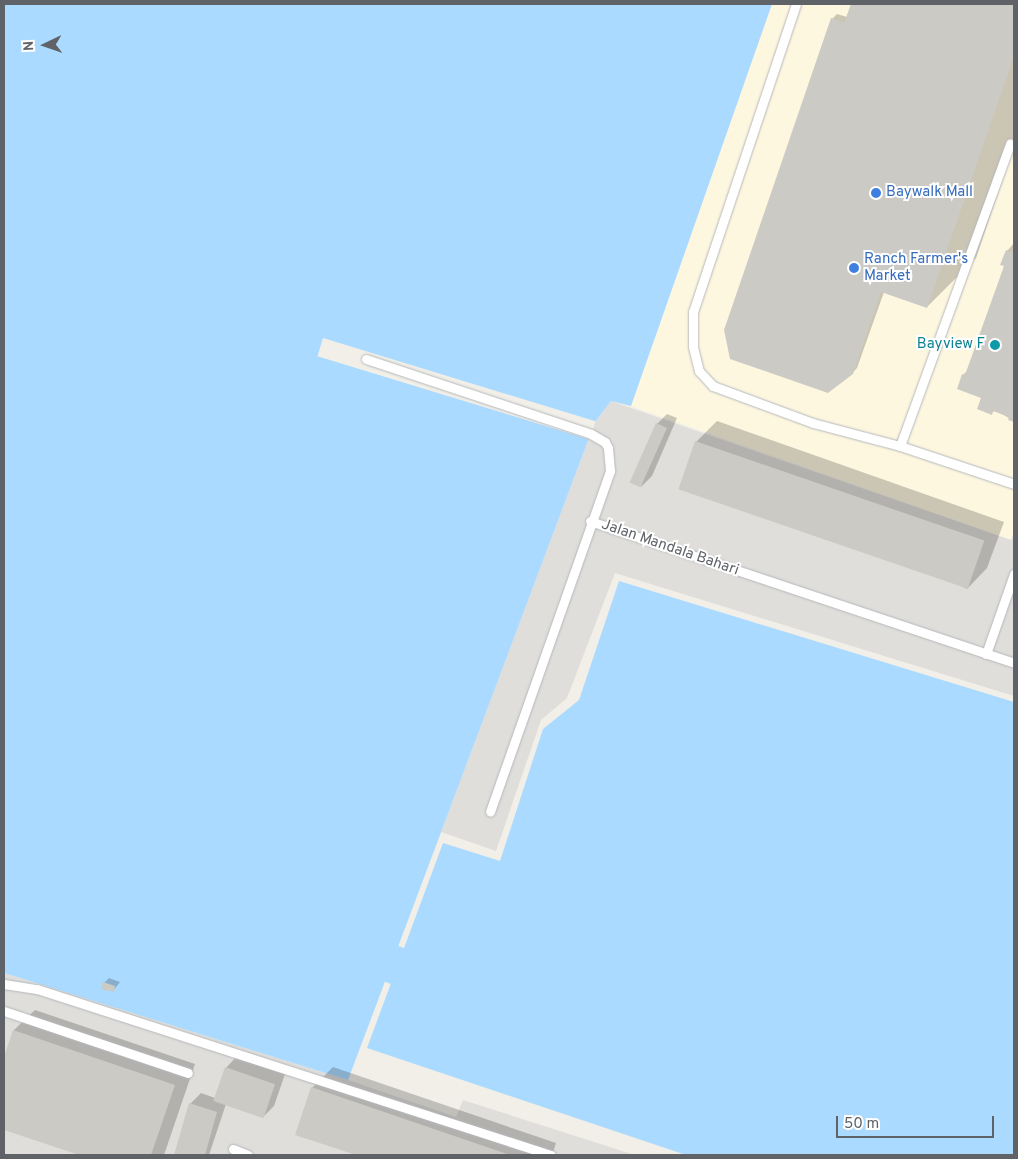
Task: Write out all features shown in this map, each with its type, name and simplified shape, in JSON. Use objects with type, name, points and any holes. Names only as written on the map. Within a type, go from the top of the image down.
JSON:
[{"type":"lane","points":[[796,4],[693,312],[692,334],[696,360],[702,376],[712,386],[813,423],[900,446],[1014,484]]},
{"type":"lane","points":[[900,446],[1010,144]]},
{"type":"lane","points":[[366,359],[590,434],[605,442],[610,454],[610,470],[590,521]]},
{"type":"lane","name":"Jalan Mandala Bahari","points":[[490,812],[590,521],[1014,663]]},
{"type":"lane","points":[[986,654],[1014,574]]},
{"type":"lane","points":[[4,984],[37,989],[551,1155]]},
{"type":"lane","points":[[4,1012],[188,1073]]},
{"type":"lane","points":[[233,1149],[248,1155]]},
{"type":"shaded area","points":[[772,4],[1014,4],[1014,533],[1011,540],[631,406]]},
{"type":"shaded area","points":[[611,401],[1011,540],[1014,533],[1014,696],[615,573],[567,698],[541,720],[496,851],[441,832],[595,422]]},
{"type":"shaded area","points":[[4,973],[348,1080],[456,1117],[463,1100],[635,1155],[4,1155]]},
{"type":"water","points":[[4,4],[772,4],[631,406],[611,401],[595,422],[348,1080],[4,973]]},
{"type":"water","points":[[619,581],[1014,702],[1014,1155],[686,1155],[367,1048],[443,843],[500,861],[543,729],[579,700]]},
{"type":"pier","points":[[323,338],[596,421],[590,439],[317,356]]},
{"type":"building","name":"Baywalk Mall","points":[[851,4],[1014,4],[1014,56],[927,308],[881,292],[853,374],[828,393],[730,359],[724,330],[831,18],[844,23]]},
{"type":"building","name":"Bayview F","points":[[1006,250],[1014,253],[1014,422],[1008,420],[1009,417],[993,411],[992,415],[977,409],[981,398],[957,389],[962,374],[965,375],[1004,266],[1000,265]]},
{"type":"building","points":[[656,423],[667,428],[641,487],[630,482]]},
{"type":"building","points":[[695,441],[984,541],[968,589],[678,489]]},
{"type":"building","points":[[103,982],[115,986],[114,992],[101,989]]},
{"type":"building","points":[[13,1030],[175,1085],[151,1155],[79,1155],[4,1130],[4,1057]]},
{"type":"building","points":[[225,1067],[275,1084],[263,1118],[213,1101]]},
{"type":"building","points":[[311,1087],[510,1155],[356,1155],[295,1135]]},
{"type":"building","points":[[189,1103],[217,1112],[205,1155],[174,1155]]},
{"type":"waterway","points":[[392,964],[445,983]]},
{"type":"place","name":"Baywalk Mall","points":[[876,193]]},
{"type":"place","name":"Ranch Farmer's Market","points":[[854,268]]},
{"type":"place","name":"Bayview F","points":[[995,345]]}]
